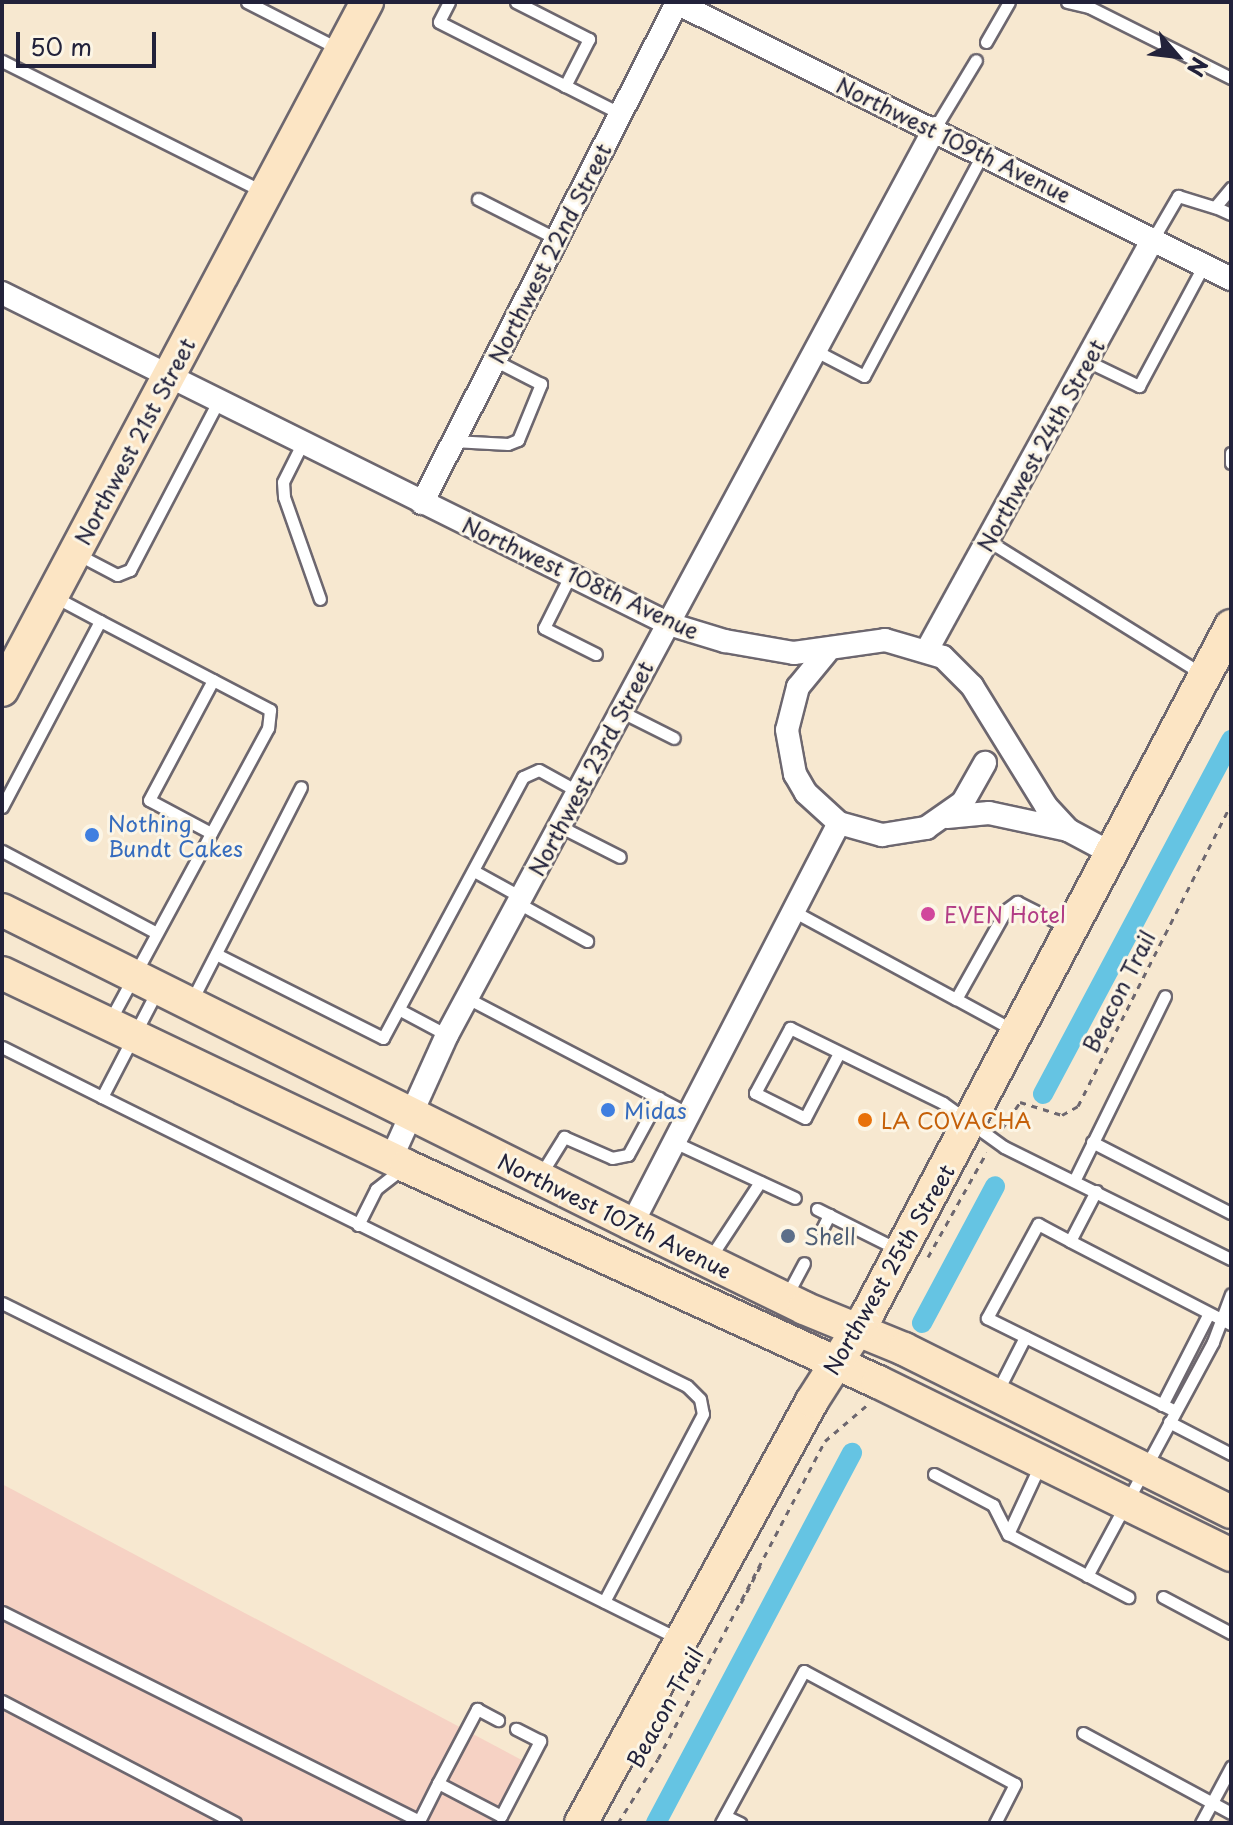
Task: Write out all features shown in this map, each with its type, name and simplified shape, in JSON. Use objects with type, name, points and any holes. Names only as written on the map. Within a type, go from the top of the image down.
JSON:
[{"type":"main road","name":"Northwest 21st Street","points":[[2,690],[367,2]]},
{"type":"main road","name":"Northwest 25th Street","points":[[581,1823],[684,1642],[835,1363],[913,1257],[970,1123],[1231,626]]},
{"type":"main road","name":"Northwest 107th Avenue","points":[[2,910],[632,1224],[995,1395],[1231,1512]]},
{"type":"main road","name":"Northwest 107th Avenue","points":[[2,973],[398,1162],[835,1363],[1231,1555]]},
{"type":"street","name":"Northwest 22nd Street","points":[[422,503],[676,2]]},
{"type":"street","name":"Northwest 109th Avenue","points":[[676,2],[935,128],[1231,279]]},
{"type":"street","name":"Northwest 23rd Street","points":[[398,1162],[410,1114],[447,1035],[619,710],[669,624],[935,128]]},
{"type":"street","name":"Northwest 24th Street","points":[[927,650],[1153,239]]},
{"type":"street","name":"Northwest 108th Avenue","points":[[2,293],[669,624],[765,649],[826,653],[885,640],[927,650],[966,678],[1025,777],[1068,830],[1111,853]]},
{"type":"street","points":[[826,653],[798,687],[788,741],[806,793],[839,823],[882,835],[926,828],[946,817],[970,793],[985,763]]},
{"type":"street","points":[[946,817],[989,813],[1068,830]]},
{"type":"street","points":[[632,1224],[839,823]]},
{"type":"lane","points":[[247,2],[342,50]]},
{"type":"lane","points":[[449,2],[439,22],[621,114]]},
{"type":"lane","points":[[516,2],[589,39],[565,86]]},
{"type":"lane","points":[[986,42],[1009,2]]},
{"type":"lane","points":[[1067,2],[1089,7],[1231,78]]},
{"type":"lane","points":[[935,128],[976,60]]},
{"type":"lane","points":[[2,61],[266,193]]},
{"type":"lane","points":[[816,351],[864,376],[983,153]]},
{"type":"lane","points":[[1215,207],[1231,188]]},
{"type":"lane","points":[[1153,239],[1178,196],[1231,214]]},
{"type":"lane","points":[[478,199],[555,238]]},
{"type":"lane","points":[[1087,361],[1139,386],[1204,265]]},
{"type":"lane","points":[[452,441],[508,444],[518,440],[541,384],[494,360]]},
{"type":"lane","points":[[74,553],[117,575],[130,570],[218,402]]},
{"type":"lane","points":[[302,444],[283,482],[284,497],[320,599]]},
{"type":"lane","points":[[1231,453],[1231,463]]},
{"type":"lane","points":[[987,540],[1205,676]]},
{"type":"lane","points":[[570,576],[544,628],[596,654]]},
{"type":"lane","points":[[52,596],[270,710],[272,717],[155,932],[146,982],[121,1030],[102,1097]]},
{"type":"lane","points":[[2,807],[100,621]]},
{"type":"lane","points":[[211,833],[149,800],[213,680]]},
{"type":"lane","points":[[619,710],[674,738]]},
{"type":"lane","points":[[216,954],[385,1037],[527,773],[539,770],[577,791]]},
{"type":"lane","points":[[189,1004],[301,787]]},
{"type":"lane","points":[[559,826],[620,857]]},
{"type":"lane","points":[[2,851],[155,932]]},
{"type":"lane","points":[[474,871],[587,941]]},
{"type":"lane","points":[[956,999],[1006,910],[1017,902],[1072,929]]},
{"type":"lane","points":[[793,911],[1017,1032]]},
{"type":"lane","points":[[121,1030],[146,982]]},
{"type":"lane","points":[[1074,1181],[1165,996]]},
{"type":"lane","points":[[467,998],[689,1114]]},
{"type":"lane","points":[[400,1010],[447,1035]]},
{"type":"lane","points":[[839,1053],[805,1118],[755,1093],[790,1028],[943,1103],[1004,1147],[1231,1259]]},
{"type":"lane","points":[[2,1047],[687,1386],[700,1399],[703,1414],[604,1602]]},
{"type":"lane","points":[[539,1177],[564,1137],[612,1158],[628,1155],[659,1098]]},
{"type":"lane","points":[[674,1142],[795,1198]]},
{"type":"lane","points":[[1092,1142],[1231,1213]]},
{"type":"lane","points":[[358,1225],[376,1189],[398,1162]]},
{"type":"lane","points":[[709,1261],[760,1182]]},
{"type":"lane","points":[[1070,1241],[1096,1191]]},
{"type":"lane","points":[[817,1209],[913,1257]]},
{"type":"lane","points":[[822,1229],[829,1215]]},
{"type":"lane","points":[[1231,1324],[1038,1224],[987,1318],[1162,1405],[1172,1416],[1231,1454]]},
{"type":"lane","points":[[785,1298],[804,1263]]},
{"type":"lane","points":[[1162,1405],[1231,1294]]},
{"type":"lane","points":[[2,1303],[684,1642]]},
{"type":"lane","points":[[1087,1576],[1213,1342],[1214,1317]]},
{"type":"lane","points":[[995,1395],[1025,1337]]},
{"type":"lane","points":[[1008,1534],[1041,1463]]},
{"type":"lane","points":[[934,1474],[993,1505],[1008,1534],[1128,1597]]},
{"type":"lane","points":[[1163,1597],[1231,1633]]},
{"type":"lane","points":[[2,1612],[421,1822],[477,1709],[498,1720]]},
{"type":"lane","points":[[740,1823],[723,1819],[804,1671],[1015,1784],[995,1823]]},
{"type":"lane","points":[[2,1701],[235,1823]]},
{"type":"lane","points":[[438,1783],[501,1816],[540,1741],[516,1729]]},
{"type":"lane","points":[[1083,1733],[1231,1813]]},
{"type":"lane","points":[[1201,1823],[1231,1767]]},
{"type":"path","name":"Beacon Trail","points":[[1002,1129],[1024,1100],[1062,1115],[1078,1106],[1231,804]]},
{"type":"path","points":[[913,1257],[984,1156]]},
{"type":"path","name":"Beacon Trail","points":[[618,1823],[658,1759],[738,1605],[747,1597],[764,1557],[825,1441],[863,1411],[868,1403],[861,1403]]},
{"type":"shaded area","points":[[2,1484],[531,1765],[501,1823],[2,1823]]},
{"type":"waterway","points":[[1043,1094],[1231,740]]},
{"type":"waterway","points":[[922,1323],[995,1186]]},
{"type":"waterway","points":[[656,1823],[852,1453]]},
{"type":"place","name":"Nothing Bundt Cakes","points":[[92,835]]},
{"type":"place","name":"EVEN Hotel","points":[[928,914]]},
{"type":"place","name":"Midas","points":[[608,1110]]},
{"type":"place","name":"LA COVACHA","points":[[865,1120]]},
{"type":"place","name":"Shell","points":[[788,1236]]}]
